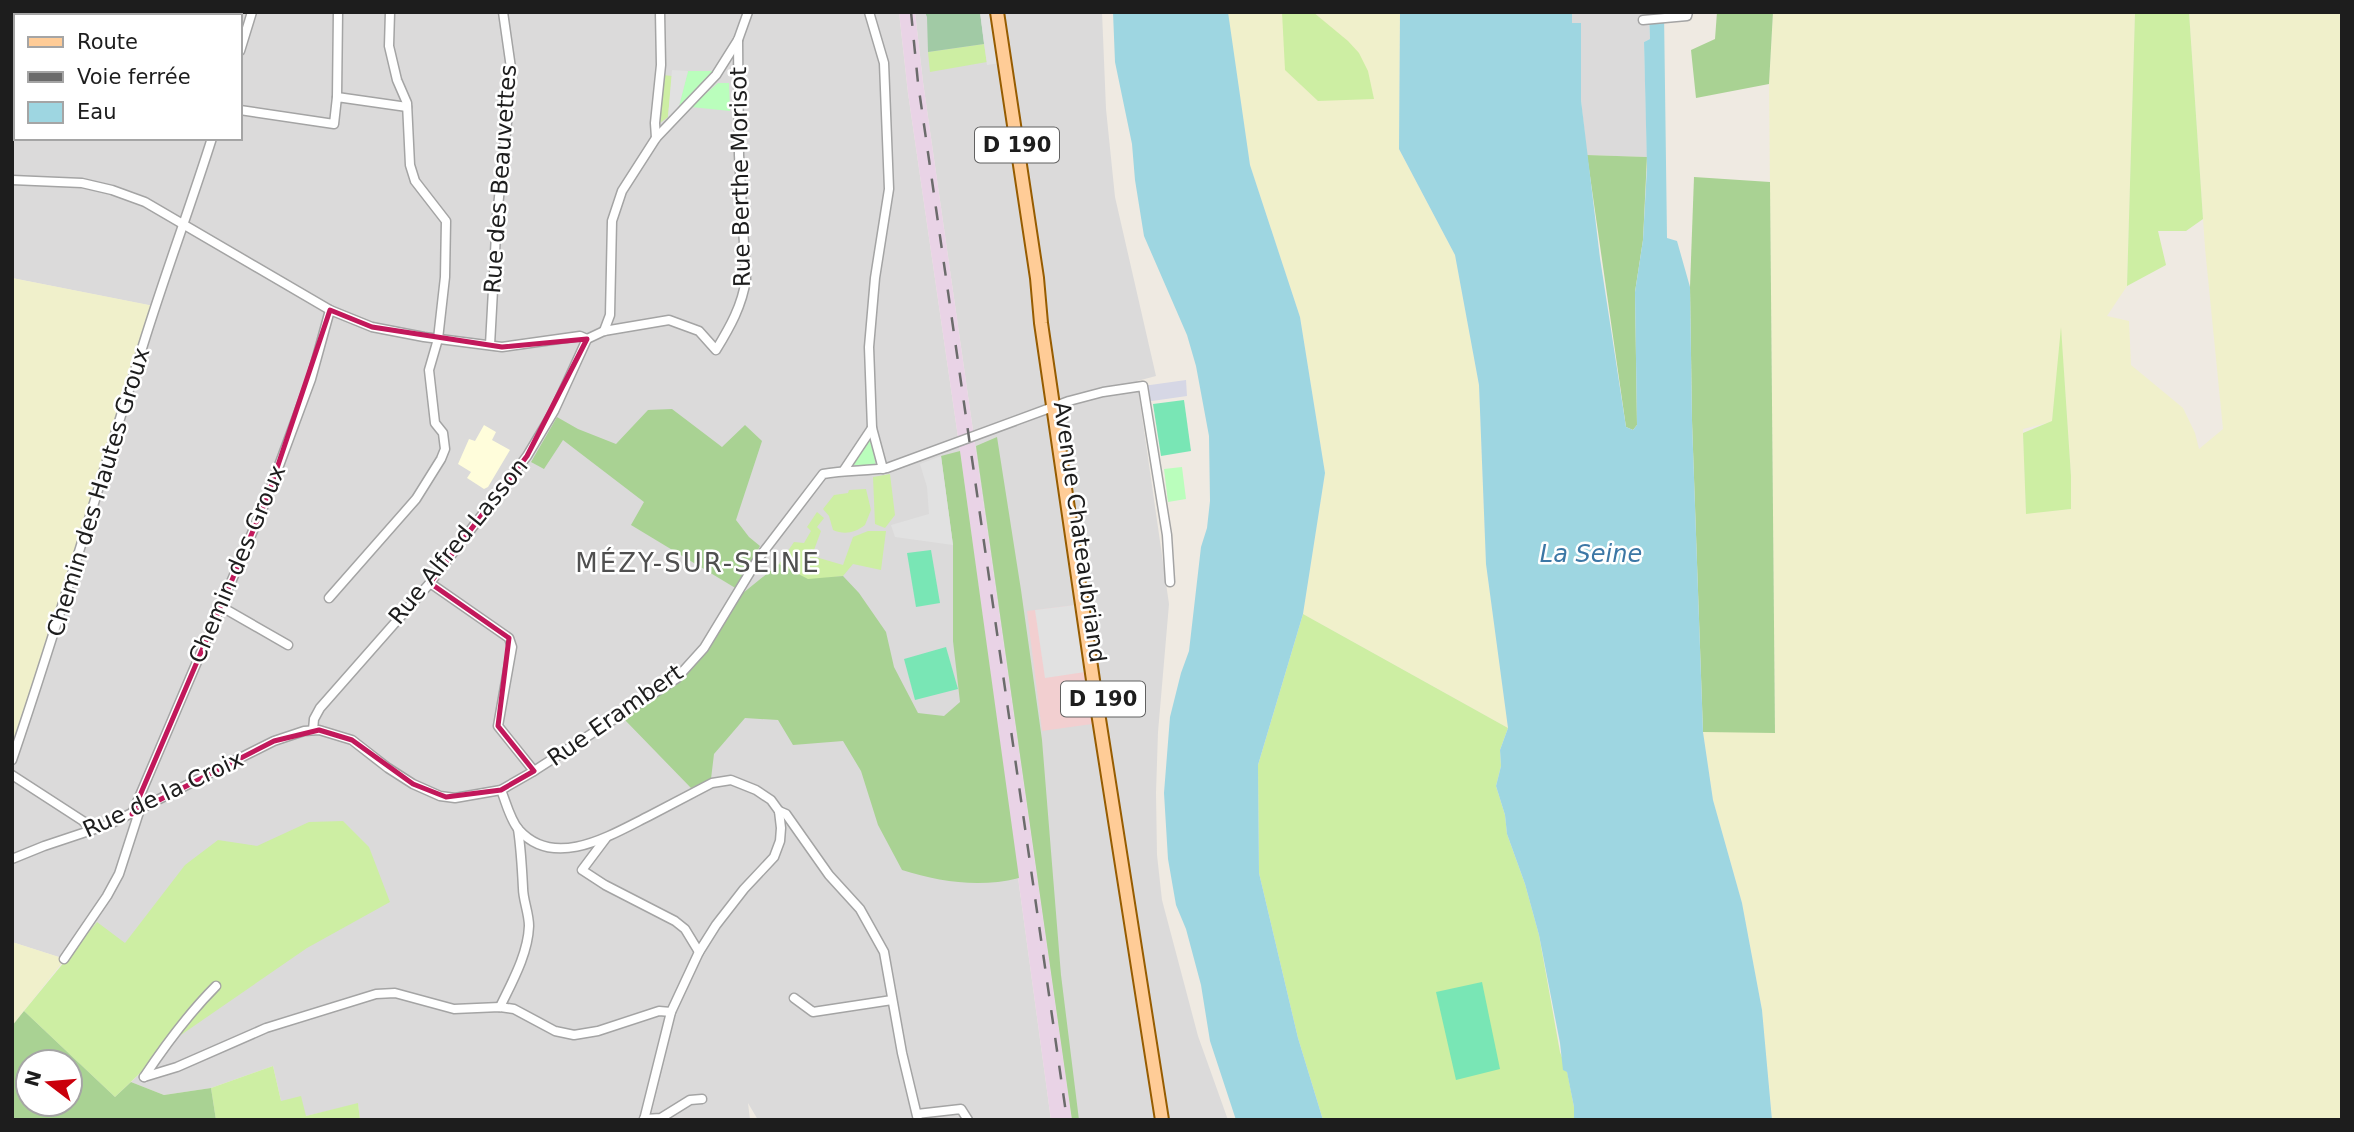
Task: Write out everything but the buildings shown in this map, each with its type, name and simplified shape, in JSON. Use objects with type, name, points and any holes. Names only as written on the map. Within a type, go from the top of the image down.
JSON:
[{"type":"main road","name":"Avenue Chateaubriand","points":[[997,12],[1037,278],[1048,323],[1094,687],[1162,1120]]},
{"type":"main road","name":"Avenue Chateaubriand","points":[[1058,405],[1168,1120]]},
{"type":"street","points":[[242,44],[252,12]]},
{"type":"street","points":[[242,110],[334,124],[338,12]]},
{"type":"street","points":[[329,598],[416,499],[445,449],[443,433],[435,423],[434,394],[429,370],[438,338],[445,277],[446,221],[415,181],[410,165],[407,107],[389,46],[390,12]]},
{"type":"street","name":"Rue des Beauvettes","points":[[490,345],[497,216],[512,75],[503,12]]},
{"type":"street","points":[[659,136],[655,123],[661,65],[660,12]]},
{"type":"street","points":[[12,180],[82,183],[145,202],[330,310],[372,327],[502,347],[580,336],[587,339],[604,331],[610,315],[614,213],[622,191],[659,136],[716,75],[738,40],[748,12]]},
{"type":"street","points":[[869,12],[884,63],[889,189],[875,278],[869,347],[872,428],[877,455],[885,468]]},
{"type":"street","points":[[1643,20],[1687,16],[1688,12]]},
{"type":"street","name":"Rue Berthe Morisot","points":[[604,331],[668,320],[699,331],[716,350],[735,319],[746,279],[739,155],[738,40]]},
{"type":"street","points":[[337,97],[407,107]]},
{"type":"street","name":"Chemin des Hautes Groux","points":[[12,760],[211,140]]},
{"type":"street","name":"Chemin des Groux","points":[[64,959],[119,874],[136,811],[267,498],[311,379],[330,310]]},
{"type":"street","name":"Rue Alfred Lasson","points":[[313,730],[314,719],[323,704],[430,583],[527,456],[554,411],[587,339]]},
{"type":"street","points":[[844,470],[885,468],[1058,405],[1103,392],[1143,386],[1167,535],[1170,582]]},
{"type":"street","points":[[844,470],[872,428]]},
{"type":"street","name":"Rue Erambert","points":[[313,730],[352,740],[387,768],[440,796],[455,798],[500,790],[676,679],[704,648],[758,559],[823,474],[844,470]]},
{"type":"street","points":[[430,583],[509,638],[512,647],[498,726],[534,771]]},
{"type":"street","points":[[220,606],[288,645]]},
{"type":"street","name":"Rue de la Croix","points":[[12,859],[110,824],[274,741],[313,730]]},
{"type":"street","points":[[12,775],[83,821],[90,830]]},
{"type":"street","points":[[518,829],[539,846],[561,849],[583,845],[606,838],[712,783],[731,780],[756,790],[771,800],[779,811],[780,841],[774,857],[716,925],[699,952],[671,1012],[644,1119],[661,1118],[690,1100],[702,1099]]},
{"type":"street","points":[[500,790],[518,829],[523,856],[523,891],[529,924],[516,974],[500,1007]]},
{"type":"street","points":[[779,811],[786,814],[828,875],[860,909],[884,952],[902,1052],[918,1117],[961,1109],[968,1120]]},
{"type":"street","points":[[606,838],[582,870],[675,921],[685,929],[699,952]]},
{"type":"street","points":[[216,986],[194,1008],[163,1047],[144,1077],[177,1067],[266,1028],[376,994],[395,993],[454,1009],[514,1009],[555,1031],[574,1035],[598,1031],[659,1011],[671,1012]]},
{"type":"street","points":[[794,998],[813,1012],[892,1000]]},
{"type":"highlighted area","points":[[330,310],[372,327],[502,347],[587,339],[527,456],[430,583],[509,638],[498,726],[534,771],[501,790],[446,797],[413,784],[352,740],[319,730],[274,741],[132,814],[267,498]]},
{"type":"shaded area","points":[[899,12],[1051,1120],[758,1120],[748,1103],[750,1120],[360,1120],[358,1104],[306,1116],[281,1101],[273,1066],[211,1088],[164,1095],[131,1082],[178,1037],[65,959],[12,942],[12,752],[153,306],[12,278],[12,43],[14,140],[242,140],[242,14],[100,14]]},
{"type":"shaded area","points":[[899,12],[915,12],[1072,1120],[1051,1120]]},
{"type":"shaded area","points":[[915,12],[1102,12],[1106,109],[1115,197],[1156,376],[1137,381],[1169,604],[1158,732],[1156,793],[1157,855],[1162,900],[1198,1036],[1228,1120],[1072,1120]]},
{"type":"shaded area","points":[[980,12],[992,12],[1000,63],[987,65]]},
{"type":"shaded area","points":[[1572,12],[1642,12],[1649,15],[1650,39],[1644,42],[1647,157],[1587,155],[1581,100],[1580,23],[1572,23]]},
{"type":"shaded area","points":[[672,70],[688,71],[679,106],[668,117]]},
{"type":"shaded area","points":[[1186,380],[1187,396],[1145,402],[1143,386]]},
{"type":"shaded area","points":[[484,425],[496,432],[492,440],[510,450],[488,487],[484,489],[467,478],[471,472],[458,464],[469,439],[475,441]]},
{"type":"shaded area","points":[[941,456],[953,545],[895,537],[891,525],[929,514],[927,487],[920,464]]},
{"type":"shaded area","points":[[1075,605],[1092,724],[1042,731],[1027,611]]},
{"type":"shaded area","points":[[1075,605],[1085,672],[1045,678],[1035,610]]},
{"type":"green space","points":[[12,12],[100,12],[14,14],[12,43]]},
{"type":"green space","points":[[925,12],[980,12],[984,44],[928,52]]},
{"type":"green space","points":[[1282,12],[1313,12],[1348,41],[1359,53],[1368,71],[1374,99],[1318,101],[1285,70]]},
{"type":"green space","points":[[1400,12],[1399,149],[1455,255],[1479,385],[1486,564],[1508,728],[1303,614],[1325,473],[1300,317],[1250,165],[1228,14]]},
{"type":"green space","points":[[1717,12],[1773,12],[1769,84],[1696,98],[1691,50],[1715,39]]},
{"type":"green space","points":[[1773,12],[2135,12],[2127,286],[2107,316],[2129,321],[2131,365],[2183,408],[2199,449],[2223,429],[2205,248],[2189,12],[2342,12],[2342,1120],[1772,1120],[1762,1010],[1742,903],[1713,800],[1703,732],[1775,732],[1769,84]],"holes":[[[2061,333],[2071,509],[2026,513],[2023,429],[2052,422]]]},
{"type":"green space","points":[[2135,12],[2189,12],[2203,219],[2186,231],[2158,231],[2166,265],[2127,286]]},
{"type":"green space","points":[[984,44],[987,62],[930,72],[928,52]]},
{"type":"green space","points":[[688,71],[713,71],[679,106]]},
{"type":"green space","points":[[663,75],[672,76],[668,117],[660,123]]},
{"type":"green space","points":[[718,83],[729,83],[730,111],[691,107]]},
{"type":"green space","points":[[1587,155],[1647,157],[1643,240],[1635,292],[1637,425],[1633,430],[1626,427]]},
{"type":"green space","points":[[1694,177],[1770,182],[1775,733],[1703,732],[1692,421],[1690,287]]},
{"type":"green space","points":[[12,278],[154,306],[12,752]]},
{"type":"green space","points":[[2061,327],[2071,509],[2026,514],[2023,433],[2052,421]]},
{"type":"green space","points":[[1184,400],[1191,451],[1161,456],[1153,404]]},
{"type":"green space","points":[[672,409],[722,447],[745,425],[762,441],[736,520],[760,546],[737,589],[631,525],[644,502],[563,440],[544,469],[531,462],[557,417],[578,429],[616,444],[648,410]]},
{"type":"green space","points":[[997,437],[1042,740],[1061,975],[1079,1120],[1072,1120],[976,446]]},
{"type":"green space","points":[[871,438],[876,467],[853,465],[867,439]]},
{"type":"green space","points":[[960,451],[1019,878],[990,883],[931,878],[902,870],[878,825],[861,771],[843,741],[793,745],[778,720],[745,718],[714,754],[711,779],[691,788],[624,719],[679,680],[743,593],[779,564],[808,579],[843,576],[859,593],[886,632],[894,667],[918,713],[944,716],[960,702],[953,641],[953,545],[941,456]]},
{"type":"green space","points":[[1182,467],[1186,499],[1168,502],[1164,469]]},
{"type":"green space","points":[[890,474],[895,515],[885,528],[875,524],[873,477]]},
{"type":"green space","points":[[866,489],[871,510],[865,525],[849,532],[833,530],[829,516],[823,509],[834,495],[848,493],[849,490]]},
{"type":"green space","points":[[817,512],[824,518],[817,527],[821,531],[814,550],[811,549],[809,555],[843,565],[853,537],[868,531],[886,531],[881,570],[853,564],[843,576],[808,580],[779,564],[794,542],[804,543],[811,531],[807,527]]},
{"type":"green space","points":[[931,550],[940,603],[916,607],[907,553]]},
{"type":"green space","points":[[1303,614],[1508,728],[1500,750],[1501,766],[1496,786],[1505,815],[1507,834],[1539,935],[1560,1052],[1574,1107],[1574,1120],[1323,1120],[1298,1038],[1259,873],[1258,765]]},
{"type":"green space","points":[[946,647],[958,689],[915,700],[904,659]]},
{"type":"green space","points":[[343,821],[369,847],[390,902],[307,948],[178,1037],[115,1097],[84,1068],[84,1048],[63,1048],[24,1011],[97,922],[125,943],[185,865],[218,840],[257,846],[309,822]]},
{"type":"green space","points":[[12,942],[65,959],[12,1026]]},
{"type":"green space","points":[[1482,982],[1500,1069],[1456,1080],[1436,992]]},
{"type":"green space","points":[[24,1011],[63,1048],[14,1048],[14,1118],[84,1118],[84,1068],[115,1097],[131,1082],[164,1095],[211,1088],[216,1120],[12,1120],[12,1026]]},
{"type":"green space","points":[[273,1066],[281,1101],[301,1096],[306,1116],[358,1103],[360,1120],[216,1120],[211,1088]]},
{"type":"water","points":[[1113,12],[1228,12],[1250,165],[1300,317],[1325,473],[1303,614],[1258,765],[1259,873],[1298,1038],[1323,1120],[1236,1120],[1210,1041],[1201,985],[1186,929],[1176,905],[1168,859],[1164,793],[1170,717],[1189,651],[1201,547],[1207,528],[1210,501],[1209,436],[1196,366],[1187,335],[1144,236],[1132,144],[1115,62]]},
{"type":"water","name":"La Seine","points":[[1400,12],[1572,12],[1572,23],[1581,23],[1581,100],[1600,258],[1626,427],[1633,430],[1637,425],[1635,292],[1643,240],[1647,167],[1644,42],[1650,39],[1649,15],[1642,12],[1664,12],[1667,238],[1677,241],[1690,287],[1703,732],[1713,800],[1742,903],[1762,1010],[1772,1120],[1574,1120],[1574,1107],[1567,1072],[1563,1070],[1539,935],[1507,834],[1505,815],[1496,786],[1501,766],[1500,750],[1508,728],[1486,564],[1479,385],[1455,255],[1399,149]]},
{"type":"railway","points":[[911,12],[918,83],[1067,1120]]},
{"type":"district","name":"MÉZY-SUR-SEINE","points":[[698,563]]}]
